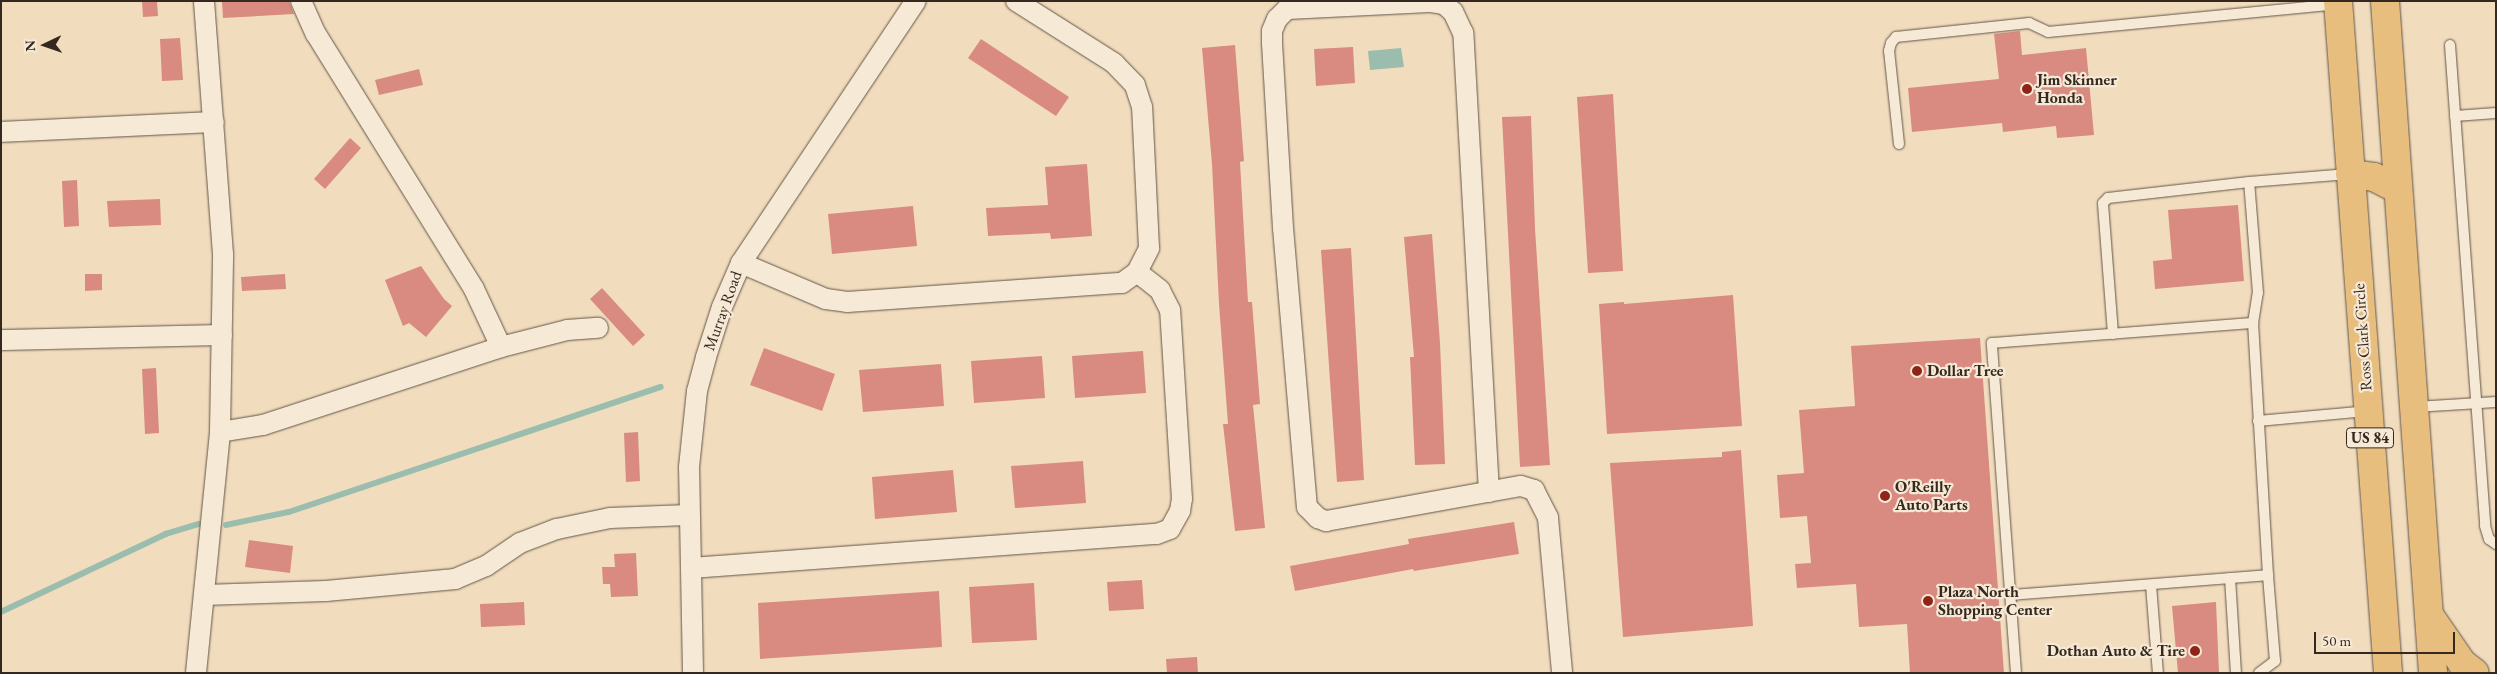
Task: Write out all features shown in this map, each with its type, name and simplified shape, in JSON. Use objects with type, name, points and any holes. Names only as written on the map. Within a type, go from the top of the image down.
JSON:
[{"type":"highway","name":"US 84","points":[[2385,1],[2433,673]]},
{"type":"highway","name":"Ross Clark Circle","points":[[2338,3],[2368,411],[2383,664]]},
{"type":"highway","points":[[2350,174],[2374,177],[2398,190]]},
{"type":"highway","points":[[2429,614],[2462,663],[2474,673]]},
{"type":"street","points":[[196,673],[220,432],[223,254],[204,1]]},
{"type":"street","points":[[301,1],[316,34],[474,289],[501,347]]},
{"type":"street","name":"Murray Road","points":[[693,673],[688,515],[689,467],[697,392],[706,356],[722,307],[741,263],[916,1]]},
{"type":"street","points":[[741,263],[826,299],[847,302],[1122,282],[1137,272],[1149,248],[1142,108],[1135,85],[1114,64],[1016,1]]},
{"type":"street","points":[[1489,492],[1463,33],[1453,12],[1444,4],[1429,2],[1287,5],[1277,19],[1272,31],[1272,43],[1284,238],[1307,506],[1318,518],[1326,521],[1489,492],[1521,486],[1534,490],[1548,518],[1562,673]]},
{"type":"street","points":[[1,132],[214,122]]},
{"type":"street","points":[[691,568],[1157,534],[1170,528],[1180,511],[1182,498],[1170,310],[1160,290],[1137,272]]},
{"type":"street","points":[[220,432],[263,425],[501,347],[567,330],[598,328]]},
{"type":"street","points":[[1,340],[222,334]]},
{"type":"street","points":[[204,595],[326,590],[455,579],[486,566],[520,543],[557,529],[610,518],[688,515]]},
{"type":"lane","points":[[1899,144],[1889,50],[1890,43],[1896,37],[2029,23],[2048,32],[2338,3]]},
{"type":"lane","points":[[2450,45],[2485,526],[2489,539],[2496,544]]},
{"type":"lane","points":[[2455,116],[2496,113]]},
{"type":"lane","points":[[2113,334],[2103,203],[2108,198],[2250,182],[2350,174]]},
{"type":"lane","points":[[2250,182],[2258,293],[2253,323],[2258,421],[2275,661],[2259,673]]},
{"type":"lane","points":[[2016,673],[1992,343],[2253,323]]},
{"type":"lane","points":[[2414,407],[2496,402]]},
{"type":"lane","points":[[2258,421],[2368,411]]},
{"type":"lane","points":[[2011,595],[2268,576]]},
{"type":"lane","points":[[2230,578],[2236,673]]},
{"type":"lane","points":[[2151,584],[2158,673]]},
{"type":"shaded area","points":[[1401,48],[1404,67],[1370,70],[1368,51]]},
{"type":"building","points":[[142,1],[157,1],[158,16],[143,17]]},
{"type":"building","points":[[289,1],[294,14],[223,18],[222,2]]},
{"type":"building","points":[[2020,31],[2022,55],[2086,48],[2094,135],[2057,138],[2056,126],[2003,132],[2002,123],[1912,132],[1908,88],[1999,79],[1994,34]]},
{"type":"building","points":[[180,38],[183,80],[162,81],[160,39]]},
{"type":"building","points":[[981,39],[1069,97],[1056,116],[968,58]]},
{"type":"building","points":[[1235,45],[1244,161],[1240,162],[1248,302],[1252,302],[1260,404],[1253,405],[1265,528],[1235,531],[1223,424],[1228,424],[1219,304],[1212,164],[1202,48]]},
{"type":"building","points":[[1353,47],[1355,83],[1316,86],[1314,49]]},
{"type":"building","points":[[419,69],[423,85],[379,95],[375,80]]},
{"type":"building","points":[[1613,94],[1623,271],[1588,273],[1577,97]]},
{"type":"building","points":[[1531,116],[1535,228],[1550,465],[1520,467],[1502,117]]},
{"type":"building","points":[[350,138],[361,148],[325,189],[314,179]]},
{"type":"building","points":[[1087,164],[1092,236],[1051,239],[1050,233],[988,236],[986,208],[1048,205],[1045,167]]},
{"type":"building","points":[[77,180],[79,226],[64,227],[62,181]]},
{"type":"building","points":[[160,199],[161,225],[109,227],[107,201]]},
{"type":"building","points":[[2238,205],[2244,281],[2155,289],[2153,261],[2172,259],[2168,210]]},
{"type":"building","points":[[913,206],[917,246],[832,254],[828,214]]},
{"type":"building","points":[[1432,234],[1440,343],[1445,464],[1415,465],[1410,357],[1414,357],[1404,237]]},
{"type":"building","points":[[1351,248],[1364,480],[1337,482],[1321,250]]},
{"type":"building","points":[[421,266],[444,299],[452,306],[426,337],[409,323],[403,326],[385,280]]},
{"type":"building","points":[[85,274],[102,274],[102,290],[85,291]]},
{"type":"building","points":[[285,274],[286,289],[242,291],[241,277]]},
{"type":"building","points":[[602,288],[645,335],[633,346],[590,299]]},
{"type":"building","points":[[1733,295],[1742,426],[1607,434],[1599,304],[1624,302],[1624,304]]},
{"type":"building","name":"O'Reilly Auto Parts","points":[[1980,338],[2004,673],[1910,673],[1907,624],[1859,627],[1856,584],[1797,588],[1795,564],[1811,563],[1807,516],[1780,518],[1777,475],[1804,473],[1799,410],[1855,406],[1851,346]]},
{"type":"building","points":[[764,348],[835,374],[822,411],[750,385]]},
{"type":"building","points":[[1143,351],[1146,393],[1075,398],[1072,356]]},
{"type":"building","points":[[1042,356],[1045,398],[974,403],[971,361]]},
{"type":"building","points":[[941,364],[944,406],[863,412],[859,370]]},
{"type":"building","points":[[156,368],[159,433],[145,434],[142,369]]},
{"type":"building","points":[[638,432],[640,481],[626,482],[624,433]]},
{"type":"building","points":[[1741,450],[1753,626],[1623,637],[1610,463],[1722,457],[1722,452]]},
{"type":"building","points":[[1083,461],[1086,503],[1015,508],[1011,466]]},
{"type":"building","points":[[953,470],[957,512],[875,519],[872,477]]},
{"type":"building","points":[[1514,522],[1519,554],[1414,571],[1413,569],[1295,591],[1290,566],[1409,544],[1408,539]]},
{"type":"building","points":[[249,540],[293,546],[290,573],[245,567]]},
{"type":"building","points":[[636,553],[638,596],[611,597],[610,584],[603,584],[602,567],[615,567],[614,554]]},
{"type":"building","points":[[1142,580],[1144,609],[1109,611],[1107,582]]},
{"type":"building","points":[[1034,583],[1037,640],[972,643],[969,587]]},
{"type":"building","points":[[939,591],[942,647],[760,659],[758,603]]},
{"type":"building","points":[[524,602],[525,625],[481,627],[480,604]]},
{"type":"building","points":[[2216,602],[2219,673],[2178,673],[2172,606]]},
{"type":"building","points":[[1197,657],[1198,673],[1167,673],[1166,659]]},
{"type":"waterway","points":[[226,525],[289,512],[661,387]]},
{"type":"waterway","points":[[1,612],[166,534],[198,524]]},
{"type":"place","name":"Jim Skinner Honda","points":[[2027,89]]},
{"type":"place","name":"Dollar Tree","points":[[1917,371]]},
{"type":"place","name":"O'Reilly Auto Parts","points":[[1885,496]]},
{"type":"place","name":"Plaza North Shopping Center","points":[[1928,601]]},
{"type":"place","name":"Dothan Auto & Tire","points":[[2195,651]]}]
